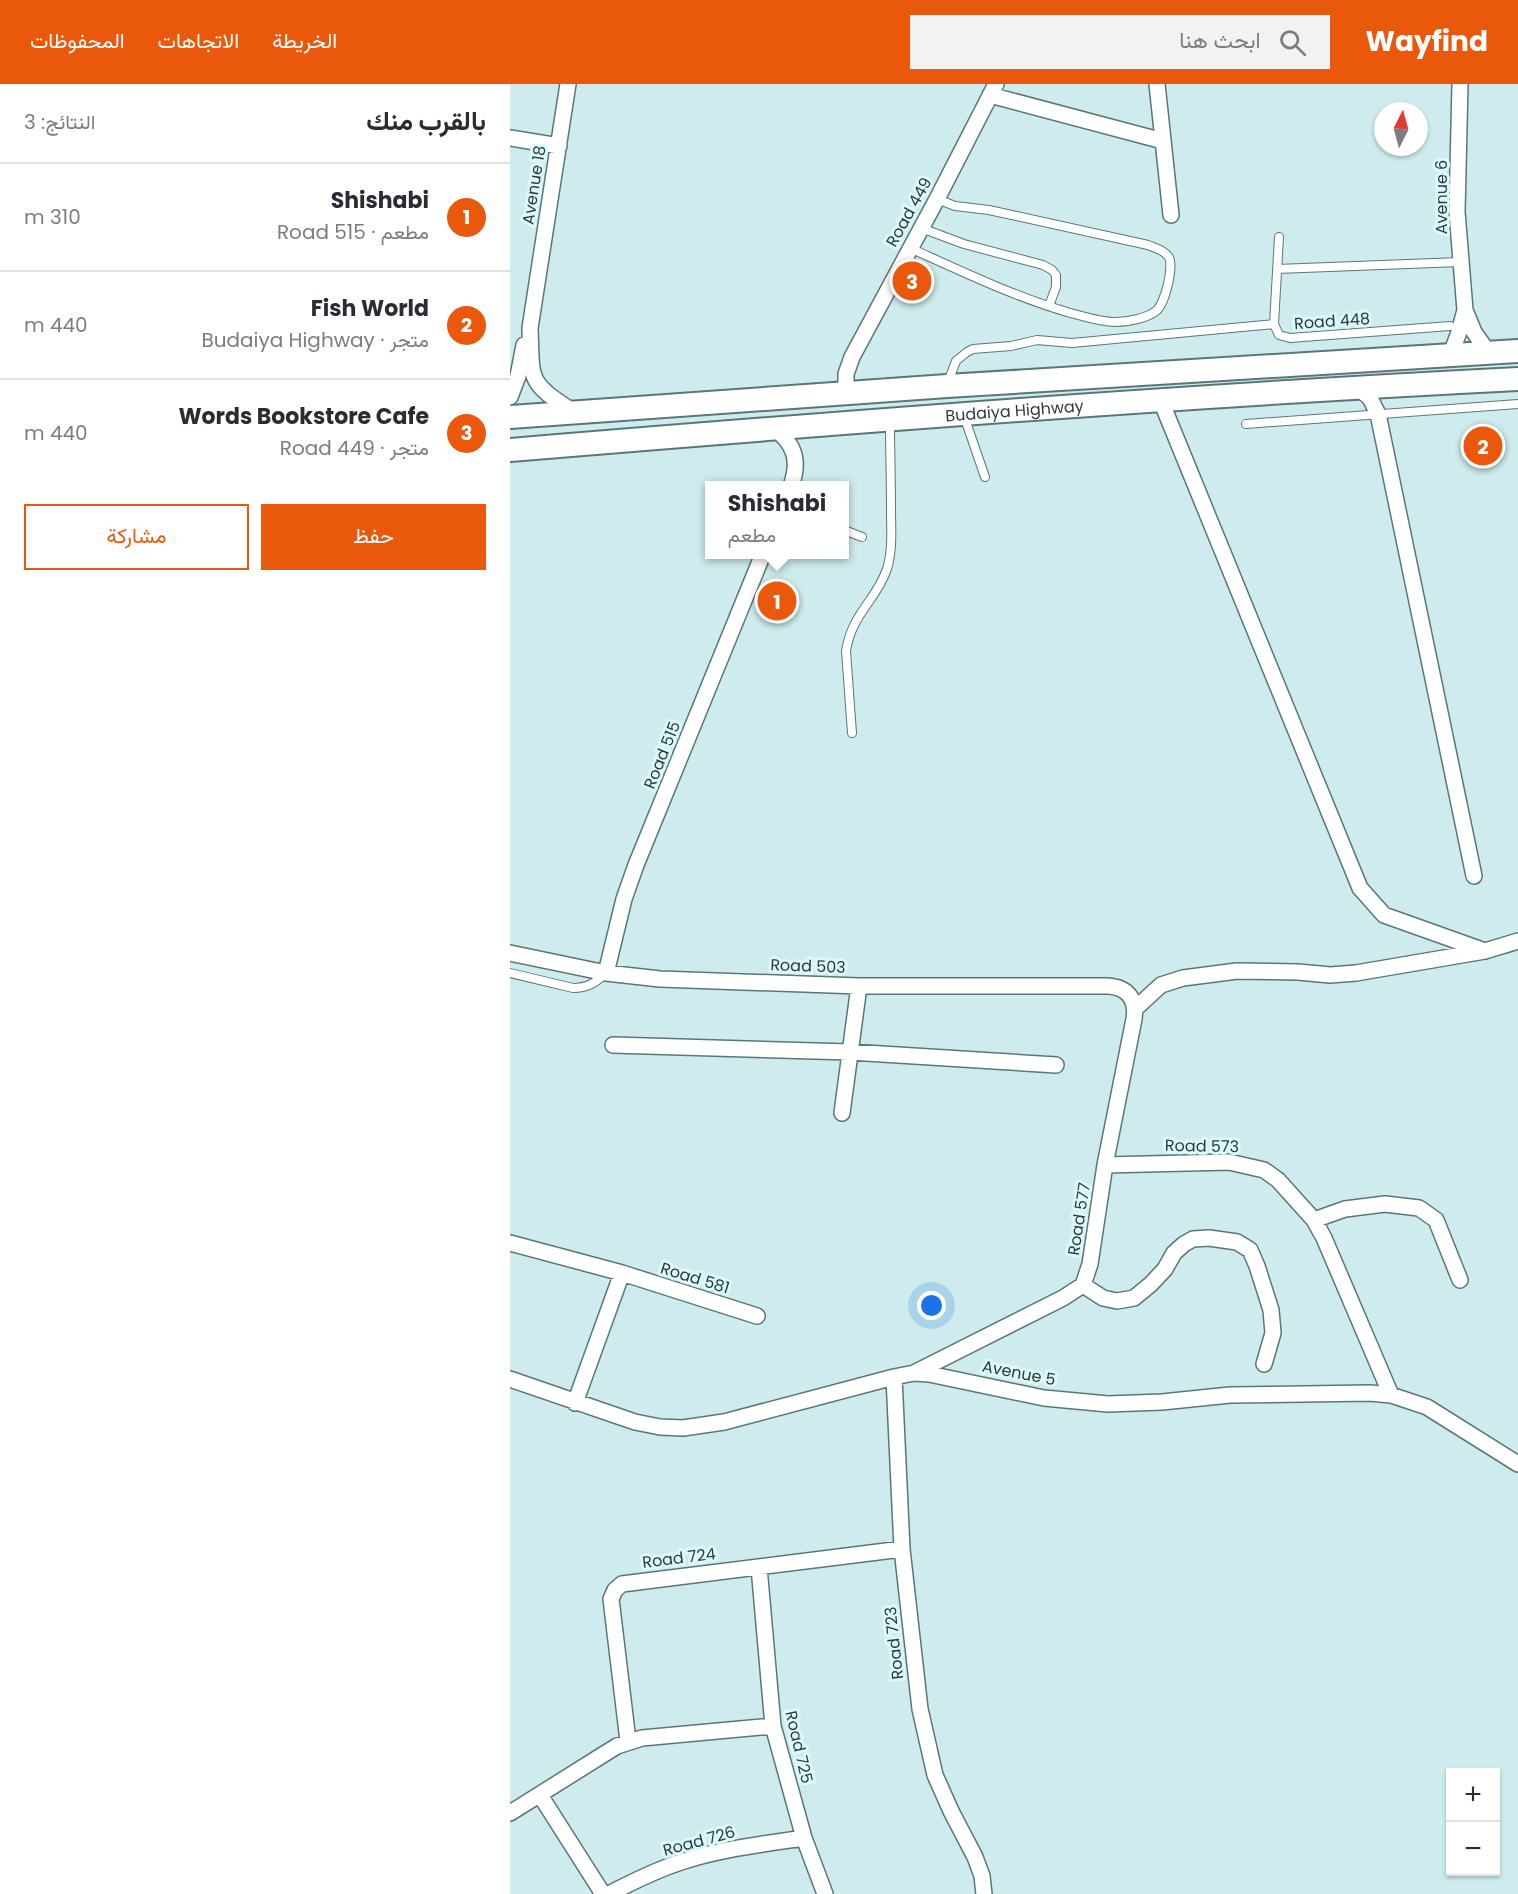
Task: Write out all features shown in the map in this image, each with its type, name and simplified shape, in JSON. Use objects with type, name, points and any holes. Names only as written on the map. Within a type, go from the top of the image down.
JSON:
[{"type":"main road","name":"Budaiya Highway","points":[[510,417],[947,386],[1518,351]]},
{"type":"main road","name":"Budaiya Highway","points":[[510,450],[774,428],[1357,387],[1518,379]]},
{"type":"street","name":"Avenue 18","points":[[568,84],[530,328],[530,359],[533,377],[544,392],[574,412]]},
{"type":"street","points":[[1157,84],[1171,215]]},
{"type":"street","name":"Avenue 6","points":[[1460,84],[1457,212],[1465,310],[1474,332],[1488,352]]},
{"type":"street","points":[[993,89],[1163,141]]},
{"type":"street","name":"Road 449","points":[[846,393],[846,374],[852,357],[993,89]]},
{"type":"street","points":[[510,138],[559,146]]},
{"type":"street","name":"Avenue 6","points":[[1450,354],[1465,310]]},
{"type":"street","name":"Avenue 18","points":[[510,398],[530,328]]},
{"type":"street","points":[[1378,414],[1380,399],[1388,386]]},
{"type":"street","points":[[1357,387],[1370,398],[1378,414],[1474,876]]},
{"type":"street","points":[[1161,401],[1360,888],[1384,915],[1485,951]]},
{"type":"street","points":[[774,428],[788,441],[795,456],[792,481]]},
{"type":"street","name":"Road 515","points":[[606,973],[624,899],[636,866],[761,559]]},
{"type":"street","points":[[1135,1009],[1161,985],[1183,978],[1237,971],[1330,975],[1356,973],[1485,951],[1518,941]]},
{"type":"street","name":"Road 503","points":[[510,953],[606,973],[660,979],[859,986],[1116,986],[1130,995],[1135,1009]]},
{"type":"street","points":[[842,1113],[859,986]]},
{"type":"street","name":"Road 577","points":[[1083,1286],[1090,1264],[1105,1165],[1135,1009]]},
{"type":"street","points":[[612,1046],[850,1052],[1056,1065]]},
{"type":"street","name":"Road 573","points":[[1105,1165],[1229,1162],[1264,1170],[1278,1180],[1314,1220],[1324,1238],[1391,1395]]},
{"type":"street","points":[[1314,1220],[1346,1209],[1385,1204],[1419,1208],[1436,1220],[1460,1280]]},
{"type":"street","points":[[914,1373],[1083,1286],[1103,1298],[1117,1301],[1134,1298],[1165,1269],[1174,1253],[1184,1244],[1193,1239],[1209,1238],[1237,1242],[1250,1250],[1257,1266],[1271,1310],[1273,1333],[1264,1364]]},
{"type":"street","name":"Road 581","points":[[510,1243],[622,1273],[757,1316]]},
{"type":"street","points":[[575,1403],[622,1273]]},
{"type":"street","name":"Avenue 5","points":[[510,1379],[634,1422],[683,1428],[724,1422],[914,1373],[946,1377],[1044,1398],[1108,1404],[1162,1402],[1230,1395],[1370,1393],[1391,1395],[1427,1407],[1518,1464]]},
{"type":"street","name":"Road 723","points":[[894,1377],[902,1549],[920,1709],[939,1784],[975,1857],[982,1876],[984,1894]]},
{"type":"street","name":"Road 724","points":[[628,1741],[611,1608],[611,1599],[615,1590],[622,1584],[902,1549]]},
{"type":"street","name":"Road 725","points":[[759,1567],[773,1726],[804,1838],[825,1894]]},
{"type":"street","points":[[510,1813],[628,1741],[656,1736],[773,1726]]},
{"type":"street","points":[[540,1795],[603,1894]]},
{"type":"street","name":"Road 726","points":[[609,1894],[641,1878],[719,1851],[804,1838]]},
{"type":"lane","points":[[910,248],[1007,291],[1084,316],[1116,322],[1139,318],[1157,311],[1164,299],[1171,266],[1170,257],[1163,251],[1148,245],[988,210],[955,206],[937,199]]},
{"type":"lane","points":[[921,228],[964,244],[1043,265],[1052,270],[1056,275],[1056,287],[1048,306]]},
{"type":"lane","name":"Road 448","points":[[1279,237],[1274,324],[1279,335],[1290,338],[1450,326]]},
{"type":"lane","points":[[1277,269],[1460,262]]},
{"type":"lane","points":[[947,386],[956,361],[973,350],[1011,346],[1037,340],[1072,343],[1274,324]]},
{"type":"lane","points":[[1246,424],[1518,404]]},
{"type":"lane","points":[[964,415],[985,477]]},
{"type":"lane","points":[[852,733],[846,651],[848,638],[858,616],[884,577],[890,558],[890,420]]},
{"type":"lane","points":[[849,532],[862,537]]},
{"type":"lane","points":[[510,973],[581,988],[589,986],[606,973]]},
{"type":"place","name":"Words Bookstore Cafe","points":[[912,281]]},
{"type":"place","name":"Fish World","points":[[1483,446]]},
{"type":"place","name":"Shishabi","points":[[777,601]]}]
